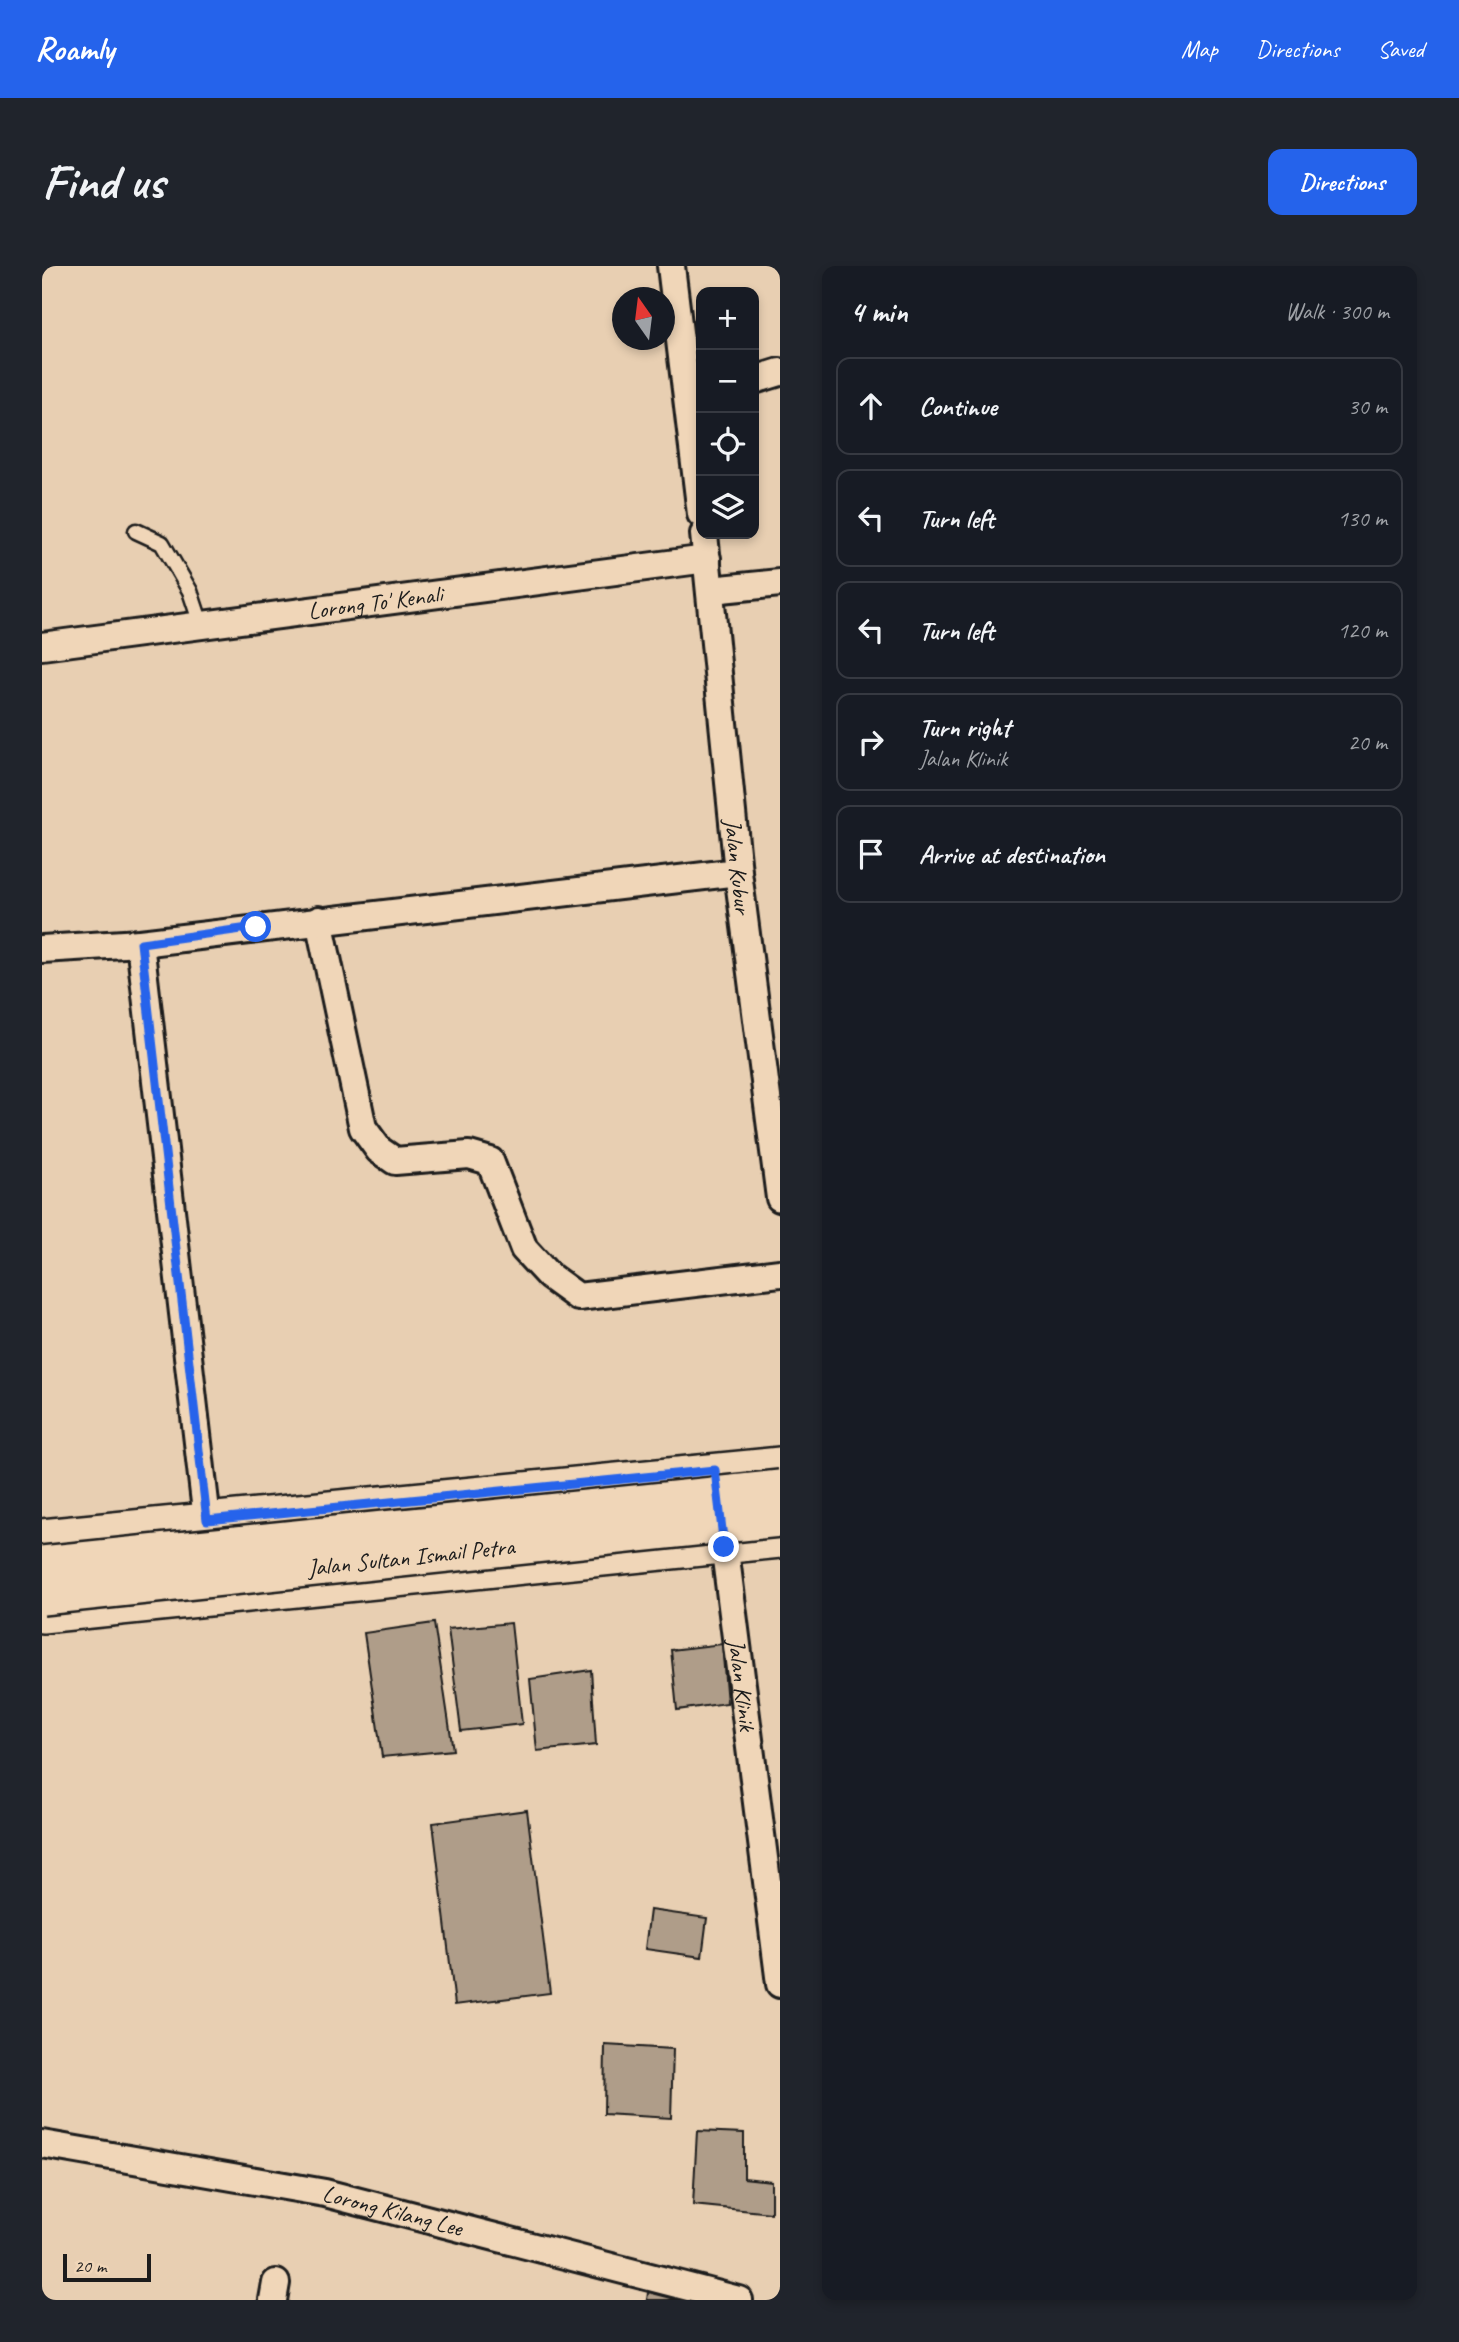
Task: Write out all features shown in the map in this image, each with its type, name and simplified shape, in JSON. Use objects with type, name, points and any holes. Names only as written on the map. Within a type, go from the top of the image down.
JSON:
[{"type":"main road","name":"Jalan Sultan Ismail Petra","points":[[42,1565],[780,1489]]},
{"type":"main road","name":"Jalan Sultan Ismail Petra","points":[[42,1597],[780,1518]]},
{"type":"street","points":[[671,266],[694,399],[699,476]]},
{"type":"street","points":[[759,378],[780,372]]},
{"type":"street","name":"Lorong To' Kenali","points":[[42,646],[706,546]]},
{"type":"street","name":"Jalan Kubur","points":[[706,546],[738,872],[777,1145],[780,1198]]},
{"type":"street","points":[[711,590],[780,583]]},
{"type":"street","points":[[42,949],[141,943],[738,872]]},
{"type":"street","points":[[319,920],[363,1128],[379,1150],[395,1161],[469,1155],[490,1161],[524,1250],[549,1276],[578,1297],[780,1273]]},
{"type":"street","points":[[141,943],[207,1520]]},
{"type":"street","points":[[42,1536],[780,1464]]},
{"type":"street","name":"Jalan Klinik","points":[[715,1470],[780,1984]]},
{"type":"street","points":[[42,1616],[780,1541]]},
{"type":"street","name":"Lorong Kilang Lee","points":[[42,2144],[325,2193],[739,2300]]},
{"type":"lane","points":[[136,531],[162,543],[190,591],[201,624]]},
{"type":"building","points":[[434,1623],[453,1750],[382,1757],[364,1633]]},
{"type":"building","points":[[511,1623],[522,1724],[461,1731],[448,1629]]},
{"type":"building","points":[[722,1644],[727,1703],[677,1710],[671,1650]]},
{"type":"building","points":[[591,1670],[596,1745],[537,1751],[530,1679]]},
{"type":"building","points":[[527,1810],[550,1993],[455,2005],[433,1823]]},
{"type":"building","points":[[650,1910],[707,1918],[702,1957],[645,1949]]},
{"type":"building","points":[[605,2045],[673,2049],[671,2118],[604,2114]]},
{"type":"building","points":[[697,2131],[744,2133],[744,2178],[771,2181],[771,2213],[693,2205]]},
{"type":"building","points":[[649,2285],[729,2300],[647,2300]]},
{"type":"route","points":[[256,927],[141,943],[207,1520],[715,1470],[724,1547]]}]
